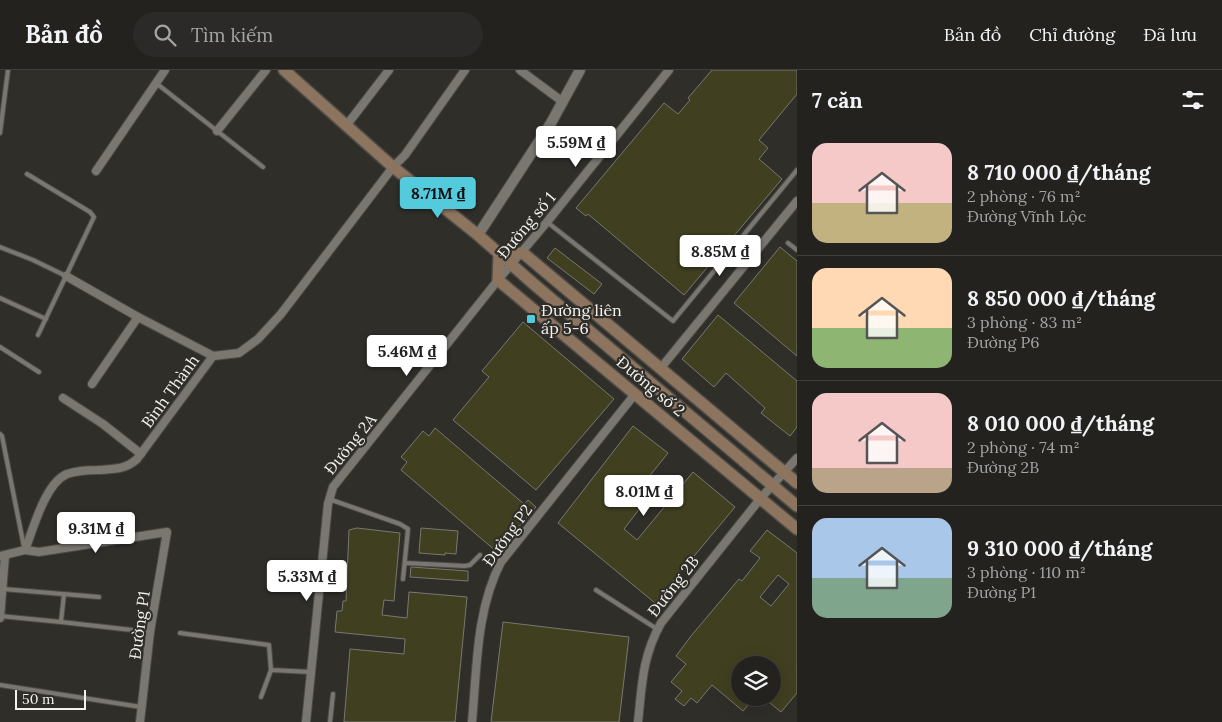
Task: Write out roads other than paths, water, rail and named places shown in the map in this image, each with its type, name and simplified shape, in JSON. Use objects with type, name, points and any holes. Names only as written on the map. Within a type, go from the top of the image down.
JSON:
[{"type":"main road","name":"Đường số 2","points":[[284,70],[393,167],[478,235],[531,282],[797,506]]},
{"type":"main road","name":"Đường số 2","points":[[522,252],[797,483]]},
{"type":"main road","points":[[498,280],[499,254],[522,252]]},
{"type":"main road","name":"Đường số 2","points":[[498,280],[797,529]]},
{"type":"street","points":[[96,171],[165,70]]},
{"type":"street","points":[[217,131],[266,70]]},
{"type":"street","points":[[346,126],[389,70]]},
{"type":"street","name":"Bình Thành","points":[[25,550],[46,498],[56,482],[73,472],[122,468],[132,464],[213,356],[239,353],[258,339],[283,312],[393,167],[405,155],[465,70]]},
{"type":"street","points":[[520,70],[563,102]]},
{"type":"street","points":[[478,235],[552,123],[580,70]]},
{"type":"street","name":"Đường số 1","points":[[498,280],[669,70]]},
{"type":"street","points":[[660,369],[797,200]]},
{"type":"street","points":[[66,276],[138,317],[213,356]]},
{"type":"street","name":"Đường 2A","points":[[306,722],[329,499],[333,487],[498,280]]},
{"type":"street","points":[[92,384],[138,317]]},
{"type":"street","name":"Đường P2","points":[[472,722],[483,610],[494,575],[501,562],[635,394]]},
{"type":"street","points":[[63,398],[103,424],[141,454]]},
{"type":"street","name":"Đường 2B","points":[[638,722],[646,658],[651,640],[657,629],[760,499],[797,458]]},
{"type":"street","name":"Đường P1","points":[[25,550],[39,552],[167,532],[150,632],[140,722]]},
{"type":"street","points":[[0,617],[3,589],[3,556],[25,550]]},
{"type":"lane","points":[[0,133],[2,99],[8,70]]},
{"type":"lane","points":[[156,83],[263,167]]},
{"type":"lane","points":[[547,222],[673,321],[797,170]]},
{"type":"lane","points":[[27,174],[90,212],[94,217],[38,335]]},
{"type":"lane","points":[[788,242],[797,250]]},
{"type":"lane","points":[[0,247],[66,276]]},
{"type":"lane","points":[[0,298],[46,319]]},
{"type":"lane","points":[[0,347],[39,372]]},
{"type":"lane","points":[[0,434],[2,436],[25,550]]},
{"type":"lane","points":[[329,499],[407,528],[409,532],[403,579]]},
{"type":"lane","points":[[406,564],[465,566],[470,565],[480,555]]},
{"type":"lane","points":[[3,589],[99,597]]},
{"type":"lane","points":[[596,590],[657,629]]},
{"type":"lane","points":[[61,622],[64,594]]},
{"type":"lane","points":[[0,617],[150,632]]},
{"type":"lane","points":[[180,633],[269,645],[271,670],[261,697]]},
{"type":"lane","points":[[271,670],[311,672]]},
{"type":"lane","points":[[0,685],[142,707]]},
{"type":"lane","points":[[330,722],[333,694]]},
{"type":"place","name":"Đường liên ấp 5-6","points":[[531,319]]}]
